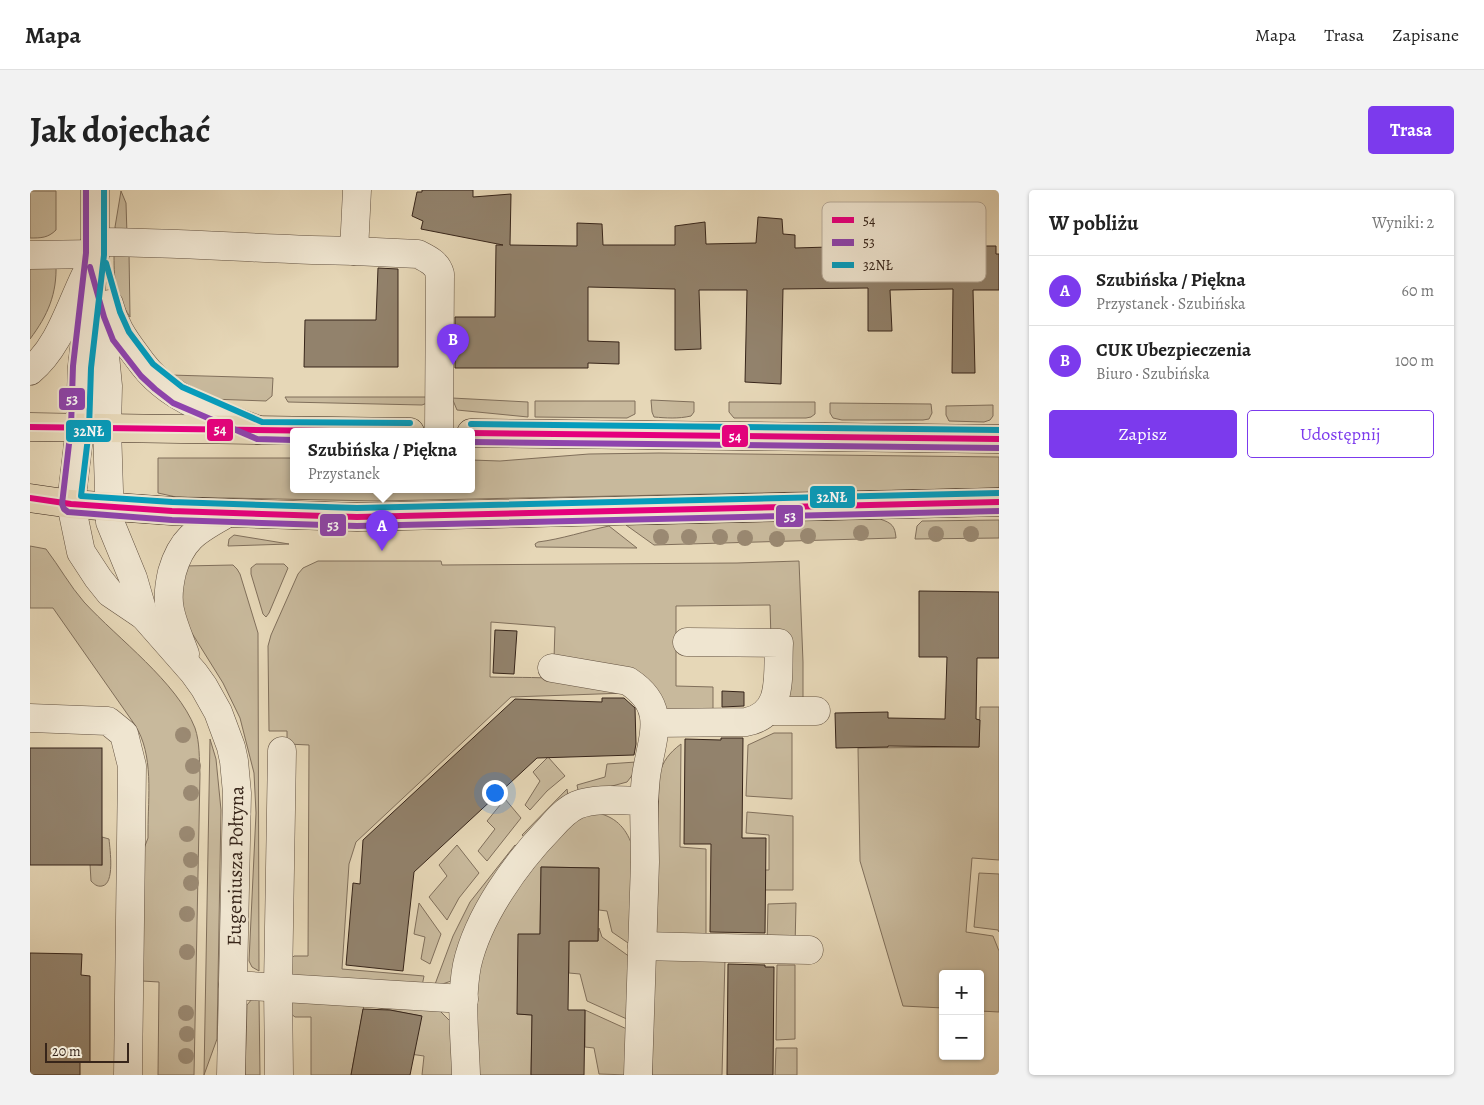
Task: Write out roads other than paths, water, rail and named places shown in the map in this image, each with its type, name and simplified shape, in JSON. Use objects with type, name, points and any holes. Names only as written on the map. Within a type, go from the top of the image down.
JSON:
[{"type":"main road","points":[[30,426],[290,431]]},
{"type":"main road","points":[[475,433],[999,440]]},
{"type":"main road","points":[[30,498],[71,504],[172,511],[356,517],[999,502]]},
{"type":"street","points":[[95,190],[95,248],[112,315],[121,336],[147,370],[177,394],[211,411],[260,431]]},
{"type":"street","points":[[354,251],[357,190]]},
{"type":"street","points":[[30,255],[146,242],[418,254],[427,258],[438,268],[440,274],[439,428]]},
{"type":"street","points":[[30,371],[44,357],[57,337],[95,248]]},
{"type":"street","name":"Eugeniusza Połtyna","points":[[95,248],[107,368],[108,506],[110,522],[133,578],[144,616]]},
{"type":"street","name":"Eugeniusza Połtyna","points":[[95,248],[82,367],[80,428],[71,504],[82,552],[98,578],[110,593],[144,616],[190,668],[204,687],[226,729],[234,761],[237,793],[231,1075]]},
{"type":"street","name":"Eugeniusza Połtyna","points":[[190,668],[170,610],[168,586],[177,555],[186,541],[200,529],[228,513]]},
{"type":"street","points":[[656,724],[746,722],[763,717],[774,703],[777,692],[778,643],[687,642]]},
{"type":"street","points":[[552,668],[628,681],[638,687],[647,697],[654,710],[656,724],[647,770],[644,801],[645,862],[638,1075]]},
{"type":"street","points":[[768,711],[816,711]]},
{"type":"street","points":[[30,718],[108,721],[124,734],[132,766],[128,1075]]},
{"type":"street","points":[[279,1075],[278,986],[282,751]]},
{"type":"street","points":[[466,1075],[464,999],[467,965],[478,935],[496,898],[530,849],[567,811],[577,805],[596,801],[644,801]]},
{"type":"street","points":[[642,946],[810,950]]},
{"type":"street","points":[[233,985],[278,986],[464,999]]},
{"type":"place","name":"CUK Ubezpieczenia","points":[[453,365]]},
{"type":"place","name":"Szubińska / Piękna","points":[[382,551]]}]
